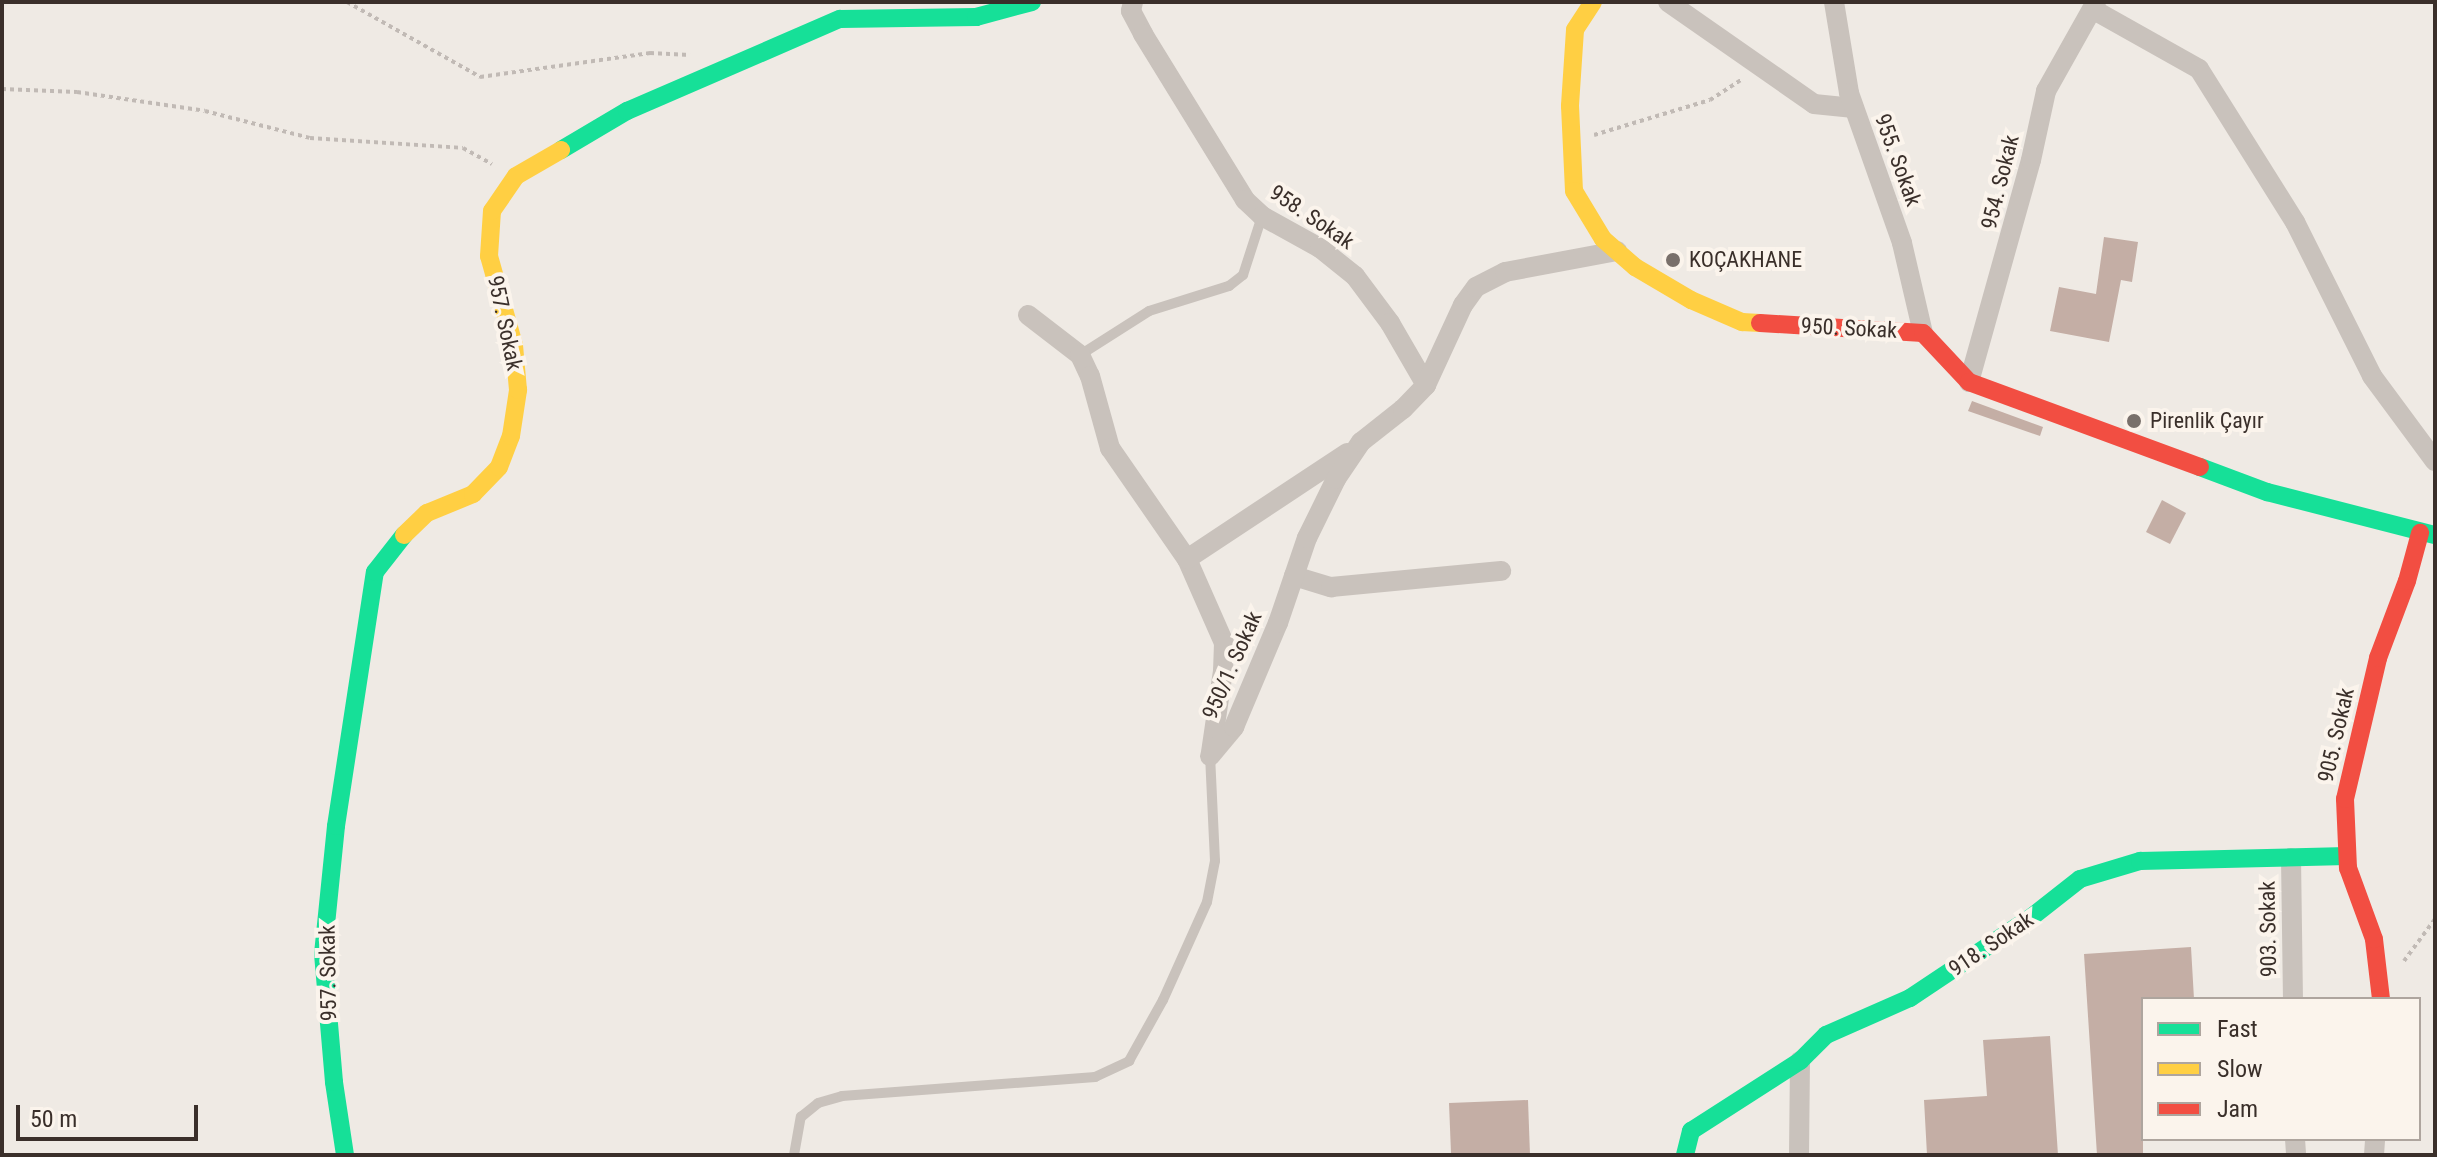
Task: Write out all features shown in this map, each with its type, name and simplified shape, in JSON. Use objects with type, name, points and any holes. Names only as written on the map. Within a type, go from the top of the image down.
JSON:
[{"type":"street","name":"957. Sokak","points":[[345,1155],[334,1082],[323,954],[336,826],[375,572],[399,539],[427,513],[473,494],[499,467],[511,436],[518,390],[514,345],[489,256],[492,211],[516,176],[627,111],[840,19],[976,17],[1032,2]]},
{"type":"street","name":"958. Sokak","points":[[1133,2],[1131,11],[1143,34],[1245,200],[1262,216],[1320,248],[1355,276],[1390,323],[1426,385]]},
{"type":"street","name":"950. Sokak","points":[[1593,2],[1575,30],[1570,106],[1574,191],[1603,239],[1635,267],[1691,300],[1742,322],[1923,333],[1969,382],[2267,492],[2428,534]]},
{"type":"street","points":[[1668,2],[1814,104],[1854,108]]},
{"type":"street","name":"955. Sokak","points":[[1834,2],[1854,108],[1902,243],[1923,333]]},
{"type":"street","points":[[2095,6],[2199,69],[2295,222],[2372,376],[2435,461]]},
{"type":"street","name":"954. Sokak","points":[[1969,382],[2031,160],[2046,91],[2095,6]]},
{"type":"street","name":"950/1. Sokak","points":[[1210,756],[1234,727],[1278,623],[1307,538],[1336,479],[1361,442],[1403,409],[1426,385],[1463,305],[1476,287],[1505,272],[1617,251]]},
{"type":"street","points":[[1028,315],[1080,355],[1090,376],[1110,448],[1187,559],[1224,643],[1223,671],[1210,756]]},
{"type":"street","points":[[1187,559],[1330,466],[1361,442]]},
{"type":"street","name":"905. Sokak","points":[[2381,995],[2374,939],[2348,868],[2345,799],[2378,658],[2428,534]]},
{"type":"street","points":[[1294,576],[1331,587],[1501,571]]},
{"type":"street","name":"918. Sokak","points":[[1685,1155],[1691,1131],[1800,1061],[1826,1035],[1910,998],[2033,916],[2080,879],[2140,861],[2347,856]]},
{"type":"street","name":"903. Sokak","points":[[2291,858],[2293,997]]},
{"type":"street","points":[[1799,1155],[1800,1061]]},
{"type":"lane","points":[[1080,355],[1149,311],[1229,286],[1243,275],[1262,216]]},
{"type":"lane","points":[[794,1155],[801,1117],[818,1103],[830,1099],[1095,1077],[1129,1061],[1163,1000],[1207,902],[1215,861],[1210,756]]},
{"type":"path","points":[[347,2],[480,77],[650,53],[692,55]]},
{"type":"path","points":[[1571,139],[1607,133],[1710,100],[1761,67]]},
{"type":"path","points":[[2,89],[77,92],[205,111],[310,138],[463,148],[516,176]]},
{"type":"path","points":[[2381,995],[2435,919]]},
{"type":"building","points":[[2104,237],[2138,242],[2132,282],[2121,280],[2109,342],[2050,331],[2059,287],[2096,294]]},
{"type":"building","points":[[1972,401],[2043,427],[2040,436],[1968,411]]},
{"type":"building","points":[[2162,500],[2186,513],[2170,544],[2146,532]]},
{"type":"building","points":[[2191,947],[2194,997],[2141,997],[2143,1155],[2097,1155],[2084,954]]},
{"type":"building","points":[[2050,1036],[2058,1155],[1927,1155],[1924,1100],[1987,1096],[1983,1040]]},
{"type":"building","points":[[1528,1100],[1530,1155],[1451,1153],[1449,1103]]},
{"type":"traffic: fast","points":[[561,150],[627,111],[840,19],[976,17],[1032,2]]},
{"type":"traffic: fast","points":[[2200,467],[2267,492],[2435,535]]},
{"type":"traffic: fast","points":[[345,1155],[334,1082],[323,954],[336,826],[375,572],[404,535]]},
{"type":"traffic: fast","points":[[1685,1155],[1691,1131],[1800,1061],[1826,1035],[1910,998],[2033,916],[2080,879],[2140,861],[2347,856]]},
{"type":"traffic: slow","points":[[1593,2],[1575,30],[1570,106],[1574,191],[1603,239],[1635,267],[1691,300],[1742,322],[1760,323]]},
{"type":"traffic: slow","points":[[404,535],[427,513],[473,494],[499,467],[511,436],[518,390],[514,345],[489,256],[492,211],[516,176],[561,150]]},
{"type":"traffic: jam","points":[[1760,323],[1923,333],[1969,382],[2200,467]]},
{"type":"traffic: jam","points":[[2381,997],[2374,939],[2348,868],[2345,799],[2378,658],[2407,581],[2420,533]]},
{"type":"place","name":"KOÇAKHANE","points":[[1673,260]]},
{"type":"place","name":"Pirenlik Çayır","points":[[2134,421]]}]
